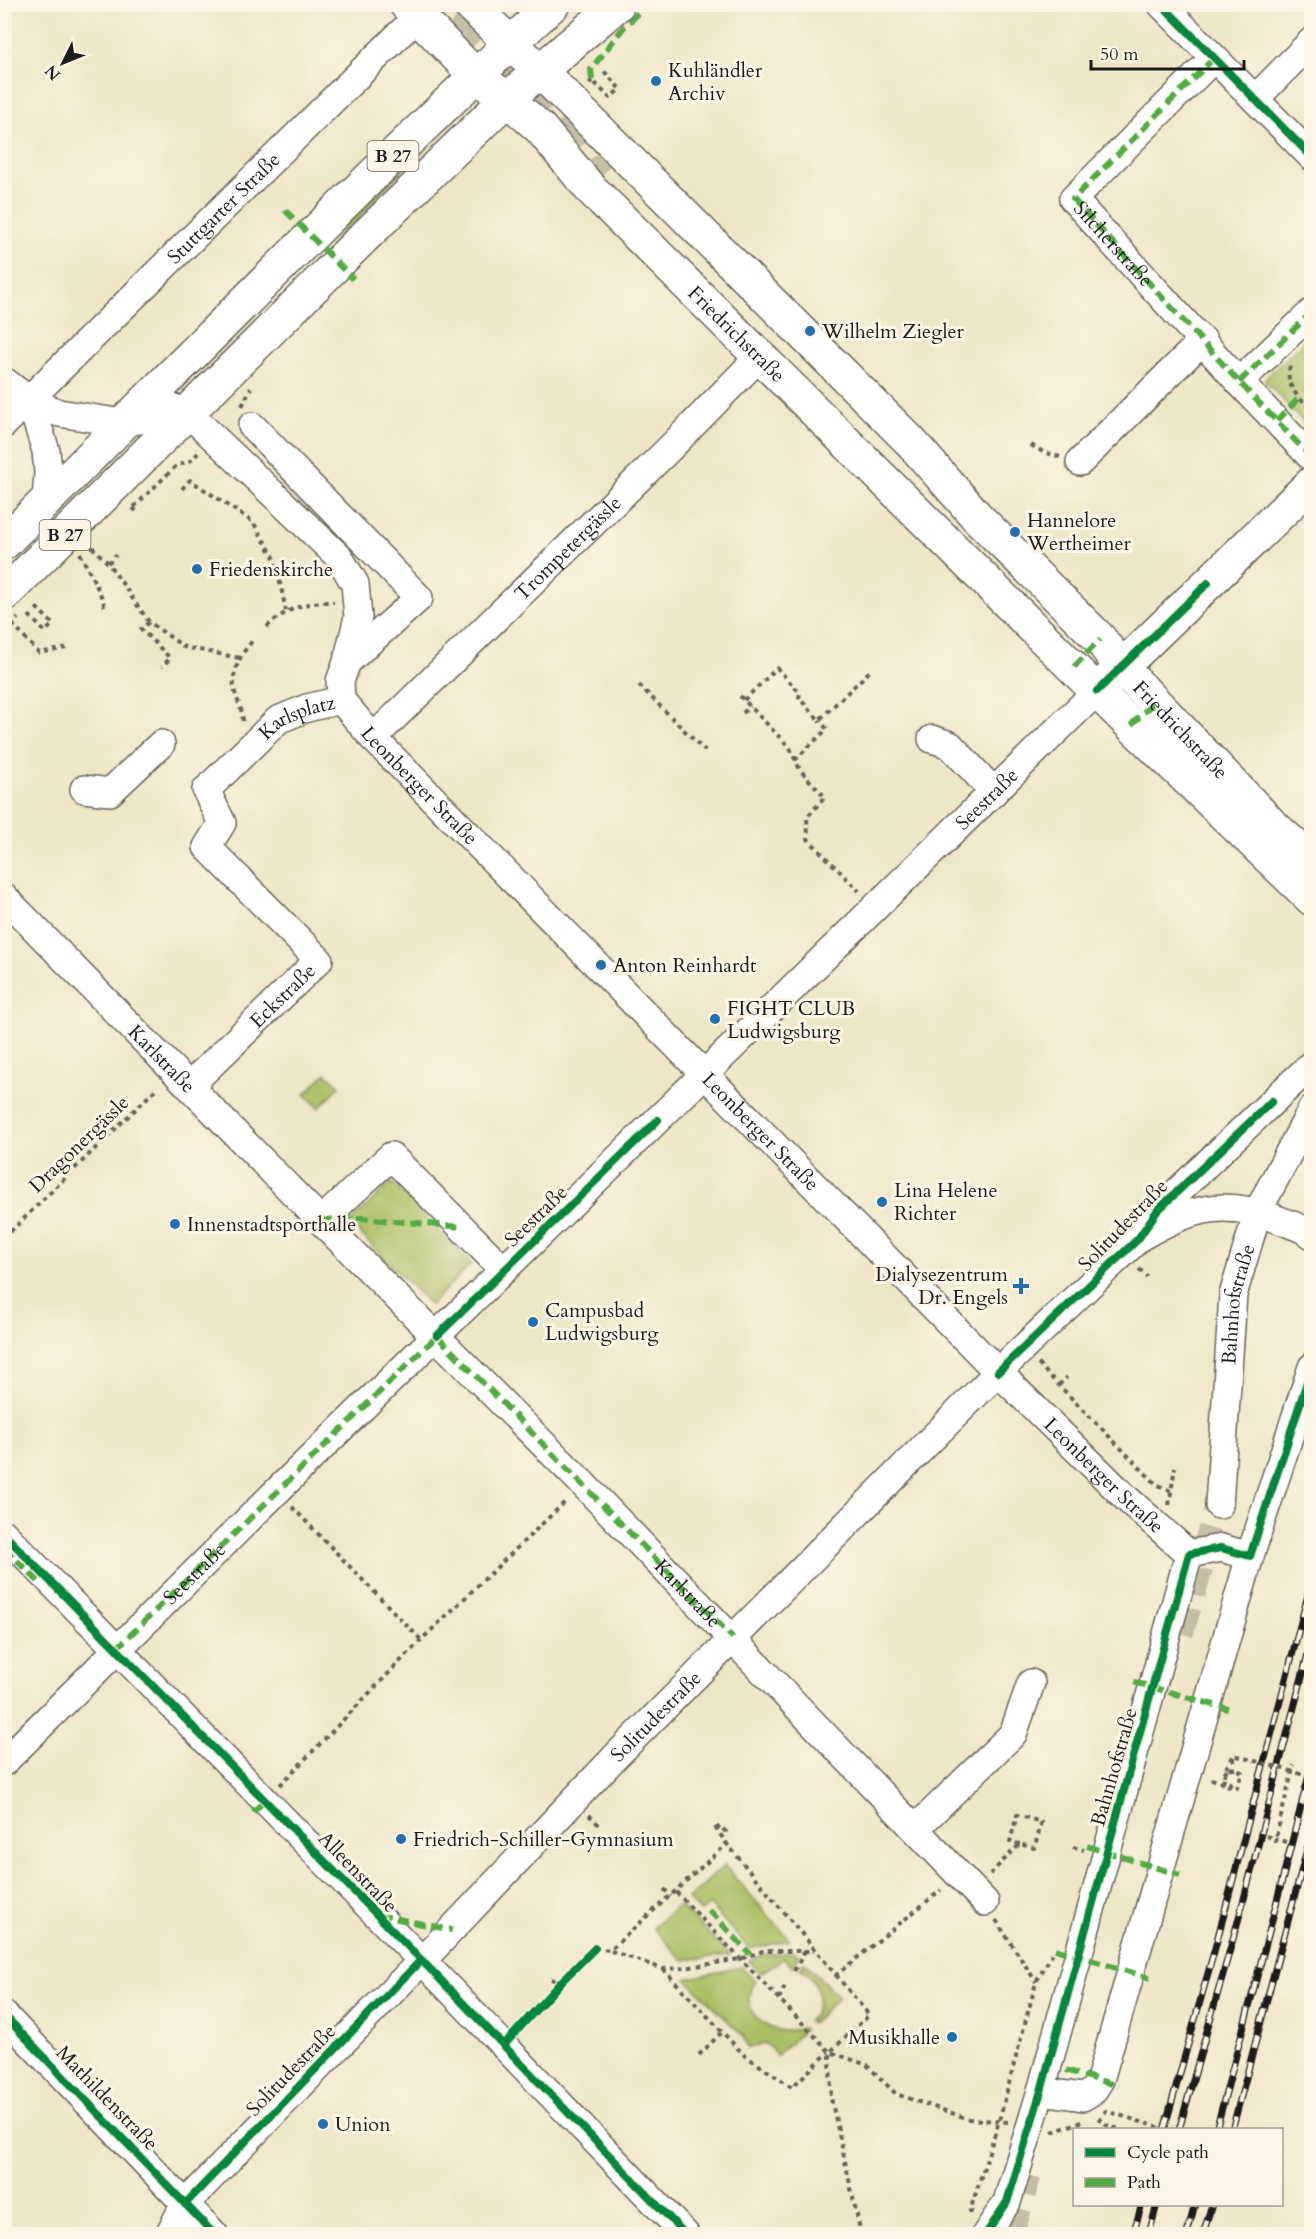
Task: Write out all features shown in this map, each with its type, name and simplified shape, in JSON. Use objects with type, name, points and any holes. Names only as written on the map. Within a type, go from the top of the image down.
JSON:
[{"type":"main road","name":"B 27","points":[[4,543],[318,228],[554,4]]},
{"type":"main road","name":"B 27","points":[[22,605],[80,539],[128,493],[188,413],[507,99],[618,4]]},
{"type":"main road","points":[[436,10],[510,45],[540,71]]},
{"type":"main road","points":[[436,10],[476,76],[507,99]]},
{"type":"main road","name":"Friedrichstraße","points":[[540,71],[909,441],[978,518],[1100,639],[1121,666],[1262,815],[1311,861]]},
{"type":"main road","name":"Friedrichstraße","points":[[507,99],[540,128],[588,187],[1097,691],[1311,899]]},
{"type":"main road","name":"Friedrichstraße","points":[[605,172],[845,412],[951,532],[972,566]]},
{"type":"main road","name":"Friedrichstraße","points":[[845,412],[893,450],[951,503],[978,518]]},
{"type":"main road","points":[[1097,691],[1311,483]]},
{"type":"street","points":[[1161,4],[1311,157]]},
{"type":"street","name":"Stuttgarter Straße","points":[[4,424],[436,10]]},
{"type":"street","points":[[1255,99],[1311,41]]},
{"type":"street","name":"Silcherstraße","points":[[1214,58],[1073,199],[1311,458]]},
{"type":"street","points":[[1239,382],[1311,312]]},
{"type":"street","points":[[1080,462],[1203,340]]},
{"type":"street","points":[[188,413],[184,385],[187,370],[197,349]]},
{"type":"street","name":"Trompetergässle","points":[[373,738],[669,450],[760,356]]},
{"type":"street","points":[[4,381],[30,401],[59,413],[123,423],[145,419],[174,408],[188,413]]},
{"type":"street","points":[[30,401],[46,451],[48,471],[46,502]]},
{"type":"street","name":"Karlsplatz","points":[[188,413],[339,557],[355,584],[358,617],[340,681],[341,700],[307,708],[278,720],[206,790],[222,823]]},
{"type":"street","points":[[123,423],[130,444],[128,493]]},
{"type":"street","points":[[252,426],[419,598],[347,662]]},
{"type":"street","name":"Seestraße","points":[[4,1762],[43,1713],[116,1648],[1097,691]]},
{"type":"street","name":"Leonberger Straße","points":[[341,700],[373,738],[998,1372],[1125,1497],[1190,1554]]},
{"type":"street","points":[[932,739],[950,745],[994,792]]},
{"type":"street","points":[[84,789],[110,792],[161,744]]},
{"type":"street","name":"Eckstraße","points":[[182,1078],[319,960],[207,847],[222,823]]},
{"type":"street","name":"Karlstraße","points":[[4,897],[321,1221],[583,1484],[973,1888]]},
{"type":"street","name":"Solitudestraße","points":[[1142,1249],[1157,1211],[1311,1064]]},
{"type":"street","name":"Bahnhofstraße","points":[[1219,1505],[1233,1295],[1258,1211],[1311,1109]]},
{"type":"street","points":[[321,1221],[391,1156],[504,1270]]},
{"type":"street","name":"Solitudestraße","points":[[168,2235],[185,2204],[422,1960],[573,1800],[998,1372],[1142,1249],[1164,1223],[1202,1209],[1237,1208],[1258,1211]]},
{"type":"street","points":[[1258,1211],[1311,1235]]},
{"type":"street","points":[[1041,2091],[1083,2097],[1093,2091],[1100,2080],[1250,1556],[1311,1367]]},
{"type":"street","name":"Alleenstraße","points":[[4,1534],[422,1960],[685,2235]]},
{"type":"street","points":[[1190,1554],[1221,1548],[1250,1556]]},
{"type":"street","name":"Bahnhofstraße","points":[[992,2226],[1007,2202],[1040,2133],[1041,2091],[1190,1554]]},
{"type":"street","points":[[916,1828],[1013,1734],[1031,1683]]},
{"type":"street","name":"Mathildenstraße","points":[[4,2015],[214,2235]]},
{"type":"path","points":[[592,80],[610,98],[620,89],[602,69]]},
{"type":"path","points":[[1292,388],[1308,406],[1311,406]]},
{"type":"path","points":[[1031,445],[1043,453]]},
{"type":"path","points":[[182,489],[190,480],[253,522],[275,559],[286,611]]},
{"type":"path","points":[[128,493],[137,512]]},
{"type":"path","points":[[80,539],[108,563],[148,622],[184,647],[240,658]]},
{"type":"path","points":[[80,539],[106,610]]},
{"type":"path","points":[[108,563],[116,555]]},
{"type":"path","points":[[267,627],[286,611],[319,602],[334,602],[355,584]]},
{"type":"path","points":[[22,605],[53,624],[45,632],[22,605]]},
{"type":"path","points":[[148,622],[141,629],[170,658],[162,667]]},
{"type":"path","points":[[4,632],[12,624],[39,653],[67,648]]},
{"type":"path","points":[[245,752],[242,708],[234,689],[234,672],[240,658],[254,639]]},
{"type":"path","points":[[795,760],[827,729],[799,698],[800,693],[777,668],[742,698],[790,748],[795,760],[800,770],[825,797],[807,817],[808,839],[875,908]]},
{"type":"path","points":[[819,720],[871,670]]},
{"type":"path","points":[[639,685],[704,750],[707,746]]},
{"type":"path","points":[[743,713],[750,706]]},
{"type":"path","points":[[1142,1249],[1138,1268],[1147,1277]]},
{"type":"path","points":[[1046,1355],[1038,1364],[1156,1484],[1171,1491]]},
{"type":"path","points":[[1059,1385],[1067,1377]]},
{"type":"path","points":[[1165,1533],[1175,1467]]},
{"type":"path","points":[[265,1800],[421,1640],[583,1484]]},
{"type":"path","points":[[277,1491],[421,1640]]},
{"type":"path","points":[[1223,1782],[1227,1767],[1242,1772],[1237,1788],[1222,1784],[1226,1768],[1234,1755]]},
{"type":"path","points":[[1234,1755],[1234,1772]]},
{"type":"path","points":[[1234,1755],[1311,1777]]},
{"type":"path","points":[[1276,1839],[1275,1841],[1294,1763],[1287,1795]]},
{"type":"path","points":[[1208,1778],[1230,1784],[1232,1779]]},
{"type":"path","points":[[1017,1815],[1041,1822],[1034,1848],[1020,1844],[1010,1842],[1017,1815]]},
{"type":"path","points":[[663,1969],[744,2055],[792,2087],[869,2015],[727,1844],[723,1836],[726,1832],[720,1826],[716,1828]]},
{"type":"path","points":[[1266,1836],[1286,1842]]},
{"type":"path","points":[[610,1950],[727,1844]]},
{"type":"path","points":[[836,1975],[973,1888],[1020,1844]]},
{"type":"path","points":[[1074,1847],[1085,1851]]},
{"type":"path","points":[[973,1888],[1036,1982],[999,2121],[970,2211],[992,2226]]},
{"type":"path","points":[[664,1889],[671,1896]]},
{"type":"path","points":[[676,1892],[830,2052],[867,2064],[896,2094],[969,2119],[999,2121],[1040,2133],[1052,2132],[1074,2124],[1100,2122],[1116,2128]]},
{"type":"path","points":[[595,1948],[610,1950],[663,1969],[740,1959],[763,1951],[815,1951]]},
{"type":"path","points":[[794,1971],[805,1951]]},
{"type":"path","points":[[551,1979],[561,1982]]},
{"type":"path","points":[[779,1999],[785,1986]]},
{"type":"path","points":[[699,2055],[722,2032]]},
{"type":"path","points":[[830,2052],[831,2098],[861,2235]]},
{"type":"path","points":[[1100,2122],[1108,2111],[1161,2128]]},
{"type":"green space","points":[[464,109],[381,192],[332,250],[329,248],[357,211]]},
{"type":"green space","points":[[1311,334],[1311,430],[1264,380]]},
{"type":"green space","points":[[326,1073],[340,1086],[319,1108],[305,1094]]},
{"type":"green space","points":[[391,1182],[471,1264],[430,1305],[350,1223]]},
{"type":"green space","points":[[725,1865],[790,1940],[749,1949],[710,1905],[701,1912],[688,1899]]},
{"type":"green space","points":[[679,1905],[730,1955],[683,1960],[653,1928]]},
{"type":"green space","points":[[794,1952],[798,1956],[792,1967],[783,1957],[775,1965],[760,1973],[749,1961],[762,1955]]},
{"type":"green space","points":[[804,1962],[839,1997],[811,2024],[808,2021],[817,2007],[818,1993],[812,1979],[800,1968]]},
{"type":"green space","points":[[741,1967],[755,1981],[750,1992],[750,2003],[759,2020],[779,2030],[790,2031],[802,2028],[804,2030],[777,2055],[765,2043],[748,2048],[743,2036],[686,1979]]},
{"type":"tunnel","points":[[452,21],[605,172]]},
{"type":"tunnel","points":[[1180,1633],[1219,1505]]},
{"type":"tunnel","points":[[1011,2234],[1028,2175]]},
{"type":"railway","points":[[1165,2128],[1215,1948],[1312,1580]]},
{"type":"railway","points":[[1180,2128],[1240,1914],[1312,1639]]},
{"type":"railway","points":[[1217,2128],[1312,1763]]},
{"type":"railway","points":[[1233,2128],[1312,1831]]},
{"type":"railway","points":[[1133,2234],[1141,2206]]},
{"type":"railway","points":[[1149,2234],[1156,2206]]},
{"type":"railway","points":[[1187,2234],[1194,2206]]},
{"type":"railway","points":[[1203,2234],[1211,2206]]},
{"type":"marked path","points":[[592,80],[591,69],[624,27],[648,4]]},
{"type":"marked path","points":[[1214,58],[1073,199],[1239,382],[1312,458]]},
{"type":"marked path","points":[[285,210],[353,279]]},
{"type":"marked path","points":[[1239,382],[1312,312]]},
{"type":"marked path","points":[[1277,421],[1299,398]]},
{"type":"marked path","points":[[1074,667],[1100,639]]},
{"type":"marked path","points":[[1131,725],[1154,702]]},
{"type":"marked path","points":[[321,1221],[349,1217],[462,1227]]},
{"type":"marked path","points":[[116,1649],[437,1336],[733,1638]]},
{"type":"marked path","points":[[4,1548],[41,1584]]},
{"type":"marked path","points":[[1134,1682],[1228,1709]]},
{"type":"marked path","points":[[253,1812],[265,1800]]},
{"type":"marked path","points":[[1087,1846],[1180,1875]]},
{"type":"marked path","points":[[709,1910],[750,1954]]},
{"type":"marked path","points":[[378,1915],[452,1930]]},
{"type":"marked path","points":[[1055,1949],[1150,1978]]},
{"type":"marked path","points":[[1066,2070],[1118,2086]]},
{"type":"cycle path","points":[[1161,4],[1312,157]]},
{"type":"cycle path","points":[[1097,691],[1208,583]]},
{"type":"cycle path","points":[[998,1372],[1138,1239],[1157,1211],[1272,1101]]},
{"type":"cycle path","points":[[437,1336],[658,1120]]},
{"type":"cycle path","points":[[986,2234],[1007,2202],[1041,2091],[1189,1554],[1221,1548],[1250,1556],[1312,1367]]},
{"type":"cycle path","points":[[4,1534],[433,1972],[685,2234]]},
{"type":"cycle path","points":[[504,2045],[595,1948]]},
{"type":"cycle path","points":[[185,2204],[421,1960]]},
{"type":"cycle path","points":[[4,2015],[214,2234]]},
{"type":"place","name":"Kuhländler Archiv","points":[[656,81]]},
{"type":"place","name":"Wilhelm Ziegler","points":[[810,331]]},
{"type":"place","name":"Hannelore Wertheimer","points":[[1015,532]]},
{"type":"place","name":"Friedenskirche","points":[[197,569]]},
{"type":"place","name":"Anton Reinhardt","points":[[601,965]]},
{"type":"place","name":"FIGHT CLUB Ludwigsburg","points":[[715,1019]]},
{"type":"place","name":"Lina Helene Richter","points":[[882,1202]]},
{"type":"place","name":"Innenstadtsporthalle","points":[[175,1224]]},
{"type":"place","name":"Dialysezentrum Dr. Engels","points":[[1021,1286]]},
{"type":"place","name":"Campusbad Ludwigsburg","points":[[533,1322]]},
{"type":"place","name":"Friedrich-Schiller-Gymnasium","points":[[401,1839]]},
{"type":"place","name":"Musikhalle","points":[[952,2037]]},
{"type":"place","name":"Union","points":[[323,2124]]}]
